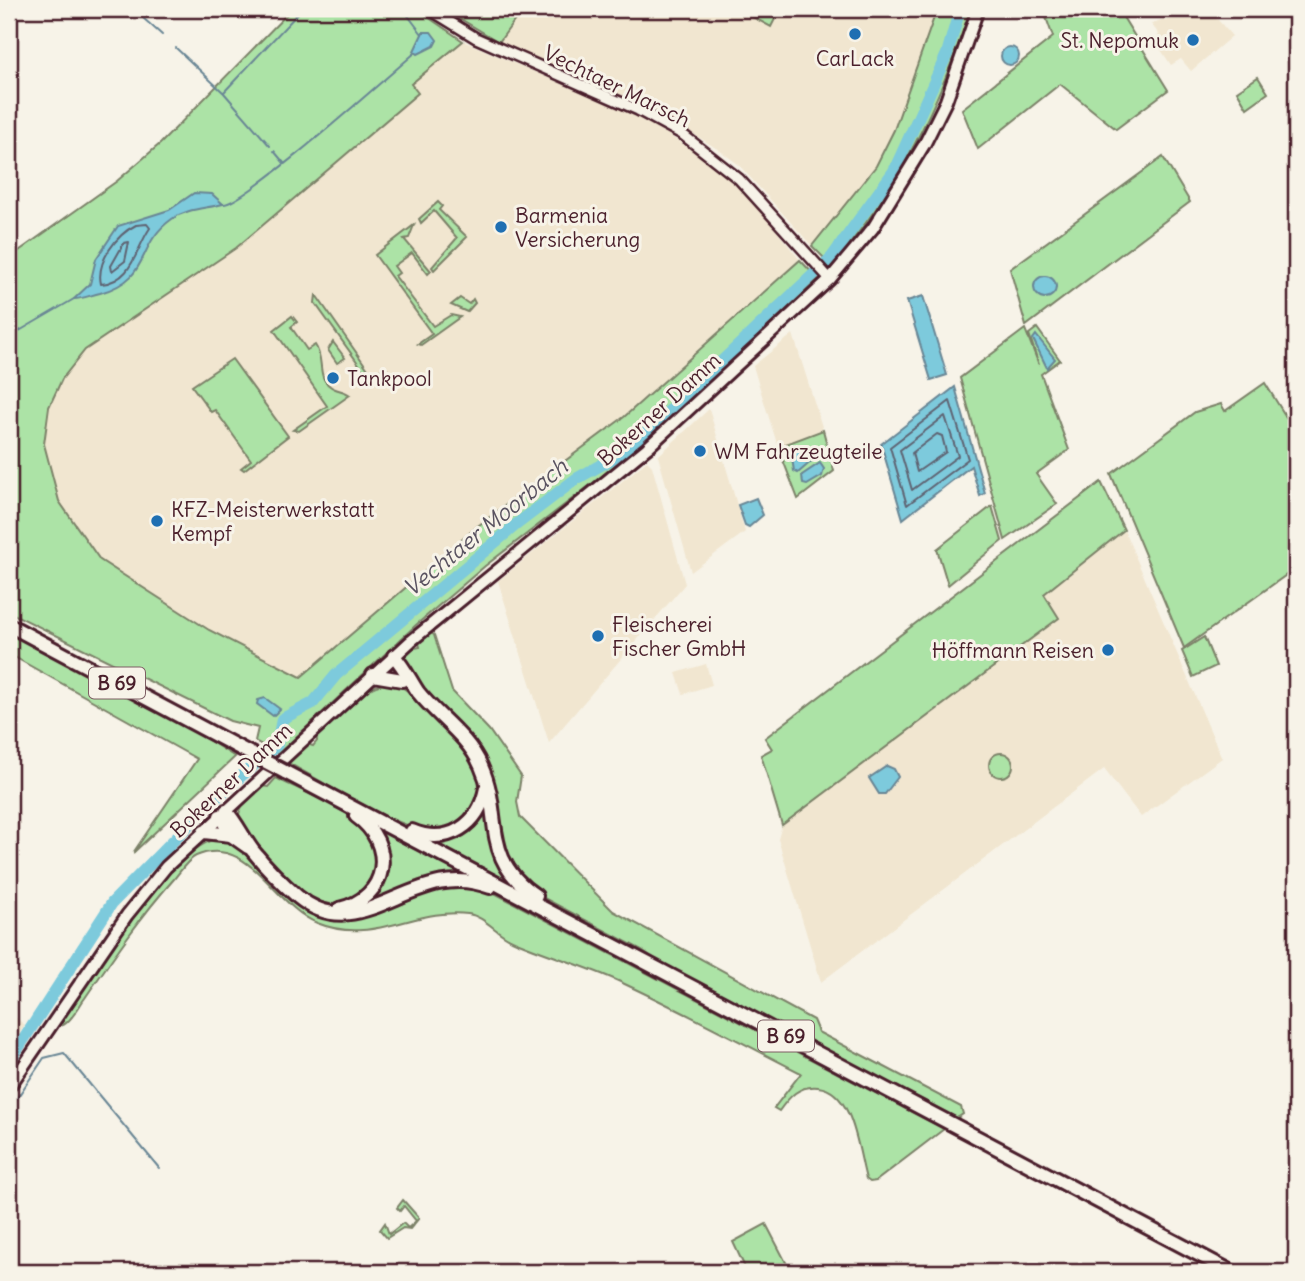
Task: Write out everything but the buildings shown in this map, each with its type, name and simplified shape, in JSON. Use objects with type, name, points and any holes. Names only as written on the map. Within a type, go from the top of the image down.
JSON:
[{"type":"main road","name":"Bokerner Damm","points":[[9,1087],[127,915],[166,867],[459,598],[647,449],[827,276],[873,228],[924,145],[946,101],[978,9]]},
{"type":"main road","name":"B 69","points":[[9,625],[1232,1272]]},
{"type":"main road","points":[[391,658],[402,680]]},
{"type":"main road","points":[[391,658],[475,755],[486,784],[495,841],[507,868],[524,888],[564,913],[572,923]]},
{"type":"main road","points":[[373,676],[402,680],[419,692]]},
{"type":"main road","points":[[355,808],[372,811],[418,833],[444,836],[461,830],[472,820],[480,807],[486,784]]},
{"type":"main road","points":[[315,788],[328,800],[366,823],[380,845],[382,859],[375,885],[367,895],[355,905],[328,910]]},
{"type":"main road","points":[[223,814],[231,835]]},
{"type":"main road","points":[[223,814],[252,850],[299,898],[328,910],[359,913],[417,887],[459,879],[488,886],[530,907],[545,908]]},
{"type":"main road","points":[[204,832],[231,835],[252,850]]},
{"type":"street","name":"Vechtaer Marsch","points":[[429,9],[477,38],[638,110],[682,134],[739,179],[827,276]]},
{"type":"shaded area","points":[[523,9],[937,9],[894,130],[876,166],[812,246],[738,164],[719,150],[660,113],[499,42]]},
{"type":"shaded area","name":"St. Nepomuk","points":[[1184,9],[1189,14],[1196,9],[1211,12],[1232,36],[1191,71],[1181,59],[1171,65],[1155,41],[1159,34],[1151,24],[1163,19],[1165,21]]},
{"type":"shaded area","points":[[463,41],[642,118],[711,162],[741,187],[800,260],[624,417],[479,525],[301,677],[209,630],[100,560],[59,502],[44,444],[49,407],[62,379],[85,350],[236,248],[418,93],[411,84]]},
{"type":"shaded area","points":[[793,334],[823,430],[778,447],[753,366]]},
{"type":"shaded area","points":[[709,409],[745,532],[691,572],[658,456]]},
{"type":"shaded area","points":[[647,461],[652,466],[685,584],[549,743],[498,581]]},
{"type":"shaded area","points":[[1124,530],[1222,758],[1141,817],[1104,769],[821,982],[778,839],[782,825],[1059,618],[1044,594]]},
{"type":"shaded area","points":[[706,664],[712,685],[683,694],[676,673]]},
{"type":"shaded area","points":[[9,1012],[25,1025],[9,1048]]},
{"type":"green space","points":[[292,9],[416,9],[463,41],[411,84],[418,93],[236,248],[85,350],[62,379],[49,407],[44,444],[59,501],[100,560],[209,630],[301,677],[479,525],[624,417],[800,260],[818,279],[632,453],[485,566],[416,625],[278,754],[255,741],[258,728],[230,721],[9,612],[9,258],[117,181],[161,143]]},
{"type":"green space","points":[[444,9],[523,9],[499,42]]},
{"type":"green space","points":[[738,9],[780,9],[771,27]]},
{"type":"green space","points":[[937,9],[971,9],[931,111],[897,177],[877,208],[831,265],[812,246],[876,166],[894,130]]},
{"type":"green space","points":[[1043,9],[1118,9],[1168,90],[1116,129],[1060,84],[978,149],[962,109],[1053,37]]},
{"type":"green space","points":[[1258,77],[1268,93],[1247,108],[1237,91]]},
{"type":"green space","points":[[1163,157],[1190,202],[1026,326],[1010,269]]},
{"type":"green space","points":[[438,202],[442,206],[439,210],[467,237],[434,270],[432,267],[457,238],[434,211],[421,223],[419,219]]},
{"type":"green space","points":[[414,225],[409,238],[404,239],[431,271],[428,274],[412,253],[394,266],[399,273],[395,276],[433,326],[451,315],[460,317],[421,345],[418,344],[432,334],[375,255]]},
{"type":"green space","points":[[316,295],[372,375],[385,367],[387,369],[372,379],[368,377],[315,303]]},
{"type":"green space","points":[[460,298],[469,304],[473,299],[475,303],[467,312],[451,305]]},
{"type":"green space","points":[[292,316],[297,322],[291,327],[307,350],[315,345],[318,350],[326,382],[332,388],[350,395],[299,431],[293,430],[327,406],[274,330]]},
{"type":"green space","points":[[1037,328],[1060,360],[1041,374],[1069,450],[1036,474],[1057,504],[1005,540],[960,378],[1025,329],[1039,365],[1029,334]]},
{"type":"green space","points":[[333,342],[345,358],[337,363],[328,350]]},
{"type":"green space","points":[[232,359],[288,436],[244,470],[241,468],[251,460],[215,410],[211,412],[192,386]]},
{"type":"green space","points":[[1265,383],[1296,433],[1296,568],[1184,648],[1111,474],[1195,412],[1221,404],[1225,411]]},
{"type":"green space","points":[[823,430],[834,471],[798,499],[778,447]]},
{"type":"green space","points":[[1101,482],[1124,530],[1044,594],[1059,618],[782,825],[761,755],[772,749],[765,738]]},
{"type":"green space","points":[[992,506],[1002,541],[948,585],[937,549]]},
{"type":"green space","points":[[428,631],[434,635],[452,691],[489,730],[521,776],[517,802],[520,817],[613,911],[813,1020],[818,1032],[961,1107],[963,1114],[957,1118],[668,968],[642,950],[540,896],[523,881],[501,848],[492,782],[405,663],[404,657],[410,649],[420,647],[418,640]]},
{"type":"green space","points":[[9,633],[199,734],[235,757],[133,853],[197,759],[9,654]]},
{"type":"green space","points":[[1204,637],[1216,666],[1193,677],[1182,651]]},
{"type":"green space","points":[[393,682],[431,710],[458,740],[477,768],[481,784],[477,803],[462,820],[447,830],[422,830],[404,824],[362,805],[288,763],[307,744],[313,746],[317,741],[316,734],[351,701],[371,688]]},
{"type":"green space","points":[[1001,753],[1012,760],[1013,765],[1006,776],[1001,777],[990,770],[989,765],[996,754]]},
{"type":"green space","points":[[276,778],[342,811],[355,819],[371,836],[376,850],[376,863],[365,888],[356,897],[344,903],[330,904],[304,894],[272,865],[238,820],[240,809],[246,801],[262,786],[268,787]]},
{"type":"green space","points":[[487,804],[493,847],[519,889],[427,841],[448,839]]},
{"type":"green space","points":[[370,823],[471,877],[455,876],[427,881],[376,901],[361,904],[382,879]]},
{"type":"green space","points":[[225,837],[337,919],[369,915],[431,886],[483,887],[944,1129],[876,1181],[870,1182],[866,1179],[847,1110],[840,1099],[830,1091],[818,1087],[805,1088],[791,1097],[779,1111],[774,1108],[801,1073],[640,991],[512,940],[474,915],[449,913],[357,930],[338,929],[317,923],[287,902],[260,874],[231,854],[214,852],[196,856],[184,866],[150,907],[72,1017],[63,1025],[63,1014],[93,969],[159,883],[182,860],[204,844]]},
{"type":"green space","points":[[403,1200],[419,1218],[410,1229],[403,1228],[387,1238],[380,1230],[385,1223],[389,1234],[403,1223],[408,1228],[416,1221],[404,1206],[400,1211],[397,1208]]},
{"type":"green space","points":[[766,1224],[791,1272],[747,1272],[733,1242]]},
{"type":"water","points":[[423,32],[431,32],[437,40],[434,46],[418,54],[414,51]]},
{"type":"water","points":[[1010,47],[1016,50],[1019,56],[1016,62],[1010,65],[1004,62],[1001,56],[1004,50]]},
{"type":"water","points":[[194,193],[212,194],[223,204],[178,215],[160,229],[128,279],[117,287],[74,299],[90,284],[96,259],[118,226],[169,210]]},
{"type":"water","points":[[1045,276],[1053,279],[1056,287],[1053,295],[1045,298],[1037,295],[1034,287],[1037,279]]},
{"type":"water","points":[[923,296],[947,375],[931,380],[907,301]]},
{"type":"water","points":[[1036,335],[1055,359],[1047,368],[1033,339]]},
{"type":"water","points":[[955,387],[985,493],[980,496],[971,466],[903,519],[881,444]]},
{"type":"water","points":[[799,447],[811,450],[813,460],[798,473],[794,471],[791,452]]},
{"type":"water","points":[[820,463],[824,469],[822,476],[807,485],[803,484],[802,475]]},
{"type":"water","points":[[756,498],[763,515],[749,527],[745,525],[738,505]]},
{"type":"water","points":[[265,698],[280,709],[273,716],[257,704],[258,700]]},
{"type":"water","points":[[887,766],[894,769],[898,777],[885,794],[879,794],[869,778]]},
{"type":"waterway","points":[[133,9],[162,35]]},
{"type":"waterway","points":[[224,92],[302,9]]},
{"type":"waterway","points":[[403,9],[422,34]]},
{"type":"waterway","name":"Vechtaer Moorbach","points":[[9,1062],[112,903],[209,804],[277,745],[282,719],[313,703],[336,675],[517,524],[576,479],[628,450],[832,257],[894,171],[947,54],[960,9]]},
{"type":"waterway","points":[[176,48],[224,93],[270,146]]},
{"type":"waterway","points":[[223,204],[237,199],[287,162],[416,52]]},
{"type":"waterway","points":[[274,151],[284,163]]},
{"type":"waterway","points":[[9,337],[74,299]]},
{"type":"waterway","points":[[9,1110],[44,1058],[64,1053],[159,1168]]},
{"type":"place","name":"CarLack","points":[[855,34]]},
{"type":"place","name":"St. Nepomuk","points":[[1193,40]]},
{"type":"place","name":"Barmenia Versicherung","points":[[501,227]]},
{"type":"place","name":"Tankpool","points":[[333,378]]},
{"type":"place","name":"WM Fahrzeugteile","points":[[700,451]]},
{"type":"place","name":"KFZ-Meisterwerkstatt Kempf","points":[[157,521]]},
{"type":"place","name":"Fleischerei Fischer GmbH","points":[[598,636]]},
{"type":"place","name":"Höffmann Reisen","points":[[1108,650]]}]
